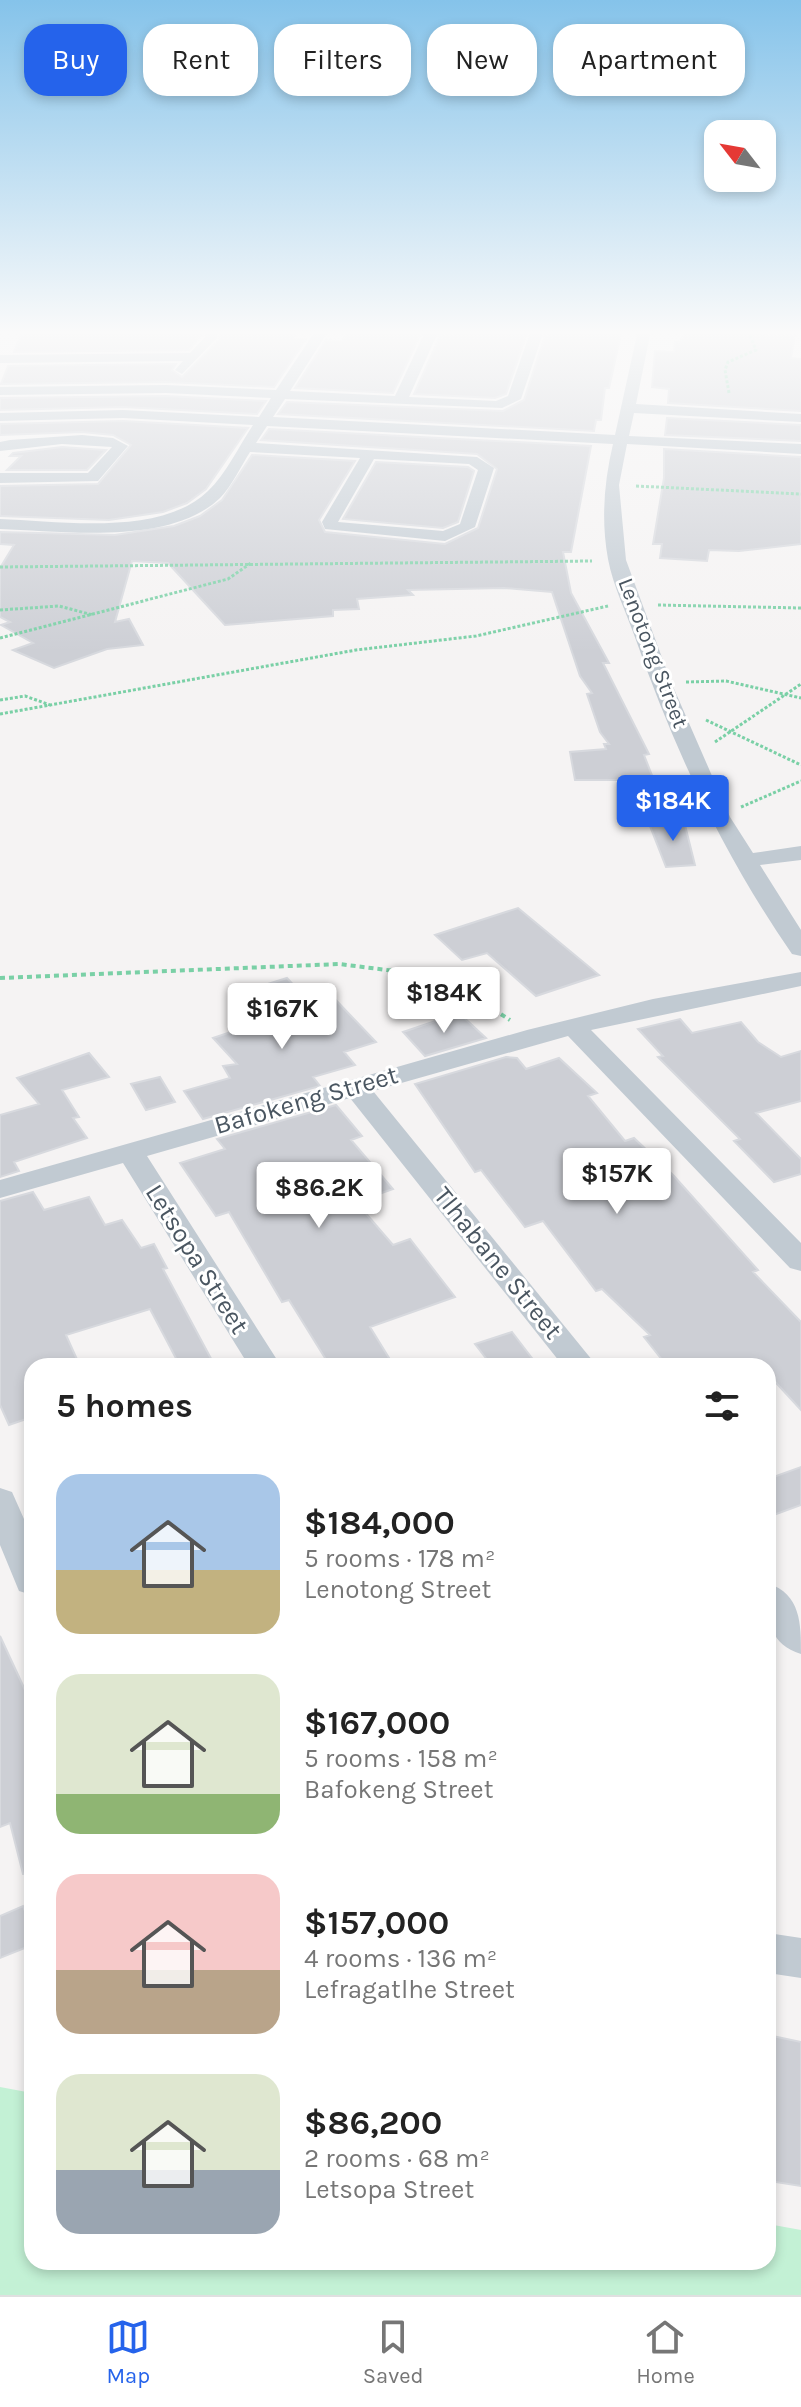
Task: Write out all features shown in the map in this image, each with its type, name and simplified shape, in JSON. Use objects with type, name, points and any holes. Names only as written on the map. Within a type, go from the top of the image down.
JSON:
[{"type":"street","points":[[0,524],[112,526],[157,523],[184,515],[215,494],[253,437]]},
{"type":"street","points":[[568,437],[801,449]]},
{"type":"street","points":[[0,447],[25,442],[105,440],[121,446],[100,474],[92,478],[0,478]]},
{"type":"street","name":"Lenotong Street","points":[[620,440],[611,485],[617,560],[628,592],[661,682],[719,817],[743,861],[801,949]]},
{"type":"street","points":[[246,447],[478,462],[486,468],[467,527],[458,534],[445,536],[331,526],[330,522],[369,455]]},
{"type":"street","points":[[743,861],[801,853]]},
{"type":"street","name":"Bafokeng Street","points":[[0,1189],[354,1085],[536,1036],[653,1007],[801,979]]},
{"type":"street","points":[[574,1027],[801,1261]]},
{"type":"street","name":"Tlhabane Street","points":[[354,1085],[575,1358]]},
{"type":"street","name":"Letsopa Street","points":[[130,1151],[260,1358]]},
{"type":"street","points":[[0,1501],[24,1561]]},
{"type":"street","points":[[776,1608],[801,1639]]},
{"type":"street","points":[[776,1954],[801,1958]]},
{"type":"path","points":[[611,485],[801,494]]},
{"type":"path","points":[[0,567],[154,568],[252,563],[617,560]]},
{"type":"path","points":[[0,638],[228,579],[252,563]]},
{"type":"path","points":[[0,717],[8,713],[57,707],[356,650],[409,646],[496,633],[628,592],[801,608]]},
{"type":"path","points":[[0,610],[44,605],[75,607],[93,616]]},
{"type":"path","points":[[661,682],[726,681],[801,698]]},
{"type":"path","points":[[694,756],[801,684]]},
{"type":"path","points":[[0,700],[25,696],[57,707]]},
{"type":"path","points":[[671,706],[732,730],[801,765]]},
{"type":"path","points":[[719,817],[801,781]]},
{"type":"path","points":[[0,980],[339,964],[443,977],[536,1036]]},
{"type":"green space","points":[[0,2087],[24,2092],[24,2270],[776,2270],[776,2225],[801,2230],[801,2295],[0,2295]]},
{"type":"building","points":[[117,437],[242,437],[206,489],[187,503],[163,512],[109,520],[0,516],[0,486],[98,484],[131,445]]},
{"type":"building","points":[[263,437],[422,437],[591,446],[571,552],[563,552],[571,593],[609,663],[603,663],[649,754],[644,755],[662,801],[656,805],[648,795],[623,795],[619,780],[575,780],[570,752],[606,749],[604,744],[609,744],[600,732],[587,694],[592,693],[580,676],[552,592],[504,588],[408,590],[413,595],[357,599],[359,609],[333,610],[333,616],[225,625],[168,563],[132,561],[115,622],[129,619],[143,645],[107,649],[54,668],[13,650],[33,643],[1,625],[10,622],[0,617],[0,568],[14,545],[0,544],[0,532],[115,535],[174,526],[200,516],[222,500],[252,455],[355,461],[319,520],[325,532],[445,544],[478,528],[497,469],[477,454],[261,440]]},
{"type":"building","points":[[713,437],[801,437],[801,441]]},
{"type":"building","points":[[62,447],[106,450],[87,470],[7,470],[21,456],[10,456],[13,453]]},
{"type":"building","points":[[664,449],[801,457],[801,544],[739,551],[709,550],[707,561],[660,558],[662,544],[653,544],[664,478]]},
{"type":"building","points":[[376,462],[468,467],[474,471],[458,522],[443,528],[343,519]]},
{"type":"building","points":[[648,821],[684,821],[695,865],[666,867]]},
{"type":"building","points":[[518,908],[599,975],[536,996],[487,953],[462,960],[435,935]]},
{"type":"building","points":[[287,978],[309,1002],[331,995],[376,1042],[344,1052],[355,1065],[313,1077],[320,1086],[203,1119],[184,1091],[230,1078],[223,1066],[237,1064],[213,1038],[278,1016],[252,989]]},
{"type":"building","points":[[459,1013],[486,1038],[425,1056],[403,1032]]},
{"type":"building","points":[[680,1019],[692,1033],[741,1022],[758,1042],[781,1057],[801,1051],[801,1101],[756,1113],[801,1159],[801,1174],[774,1182],[734,1141],[740,1139],[658,1057],[663,1056],[638,1029]]},
{"type":"building","points":[[89,1053],[109,1077],[62,1090],[79,1117],[73,1118],[87,1138],[14,1162],[19,1171],[0,1177],[0,1115],[39,1104],[17,1078]]},
{"type":"building","points":[[506,1057],[517,1058],[526,1069],[559,1058],[597,1093],[588,1096],[625,1141],[634,1138],[674,1176],[758,1270],[753,1272],[801,1322],[801,1410],[776,1383],[776,1358],[661,1358],[644,1337],[650,1335],[602,1289],[596,1291],[543,1221],[525,1227],[481,1170],[475,1172],[415,1084]]},
{"type":"building","points":[[160,1077],[175,1102],[146,1110],[131,1084]]},
{"type":"building","points":[[336,1105],[362,1136],[351,1140],[393,1189],[356,1202],[393,1245],[410,1239],[455,1297],[370,1327],[389,1358],[325,1358],[289,1300],[282,1302],[229,1212],[216,1216],[180,1163],[225,1149],[217,1139]]},
{"type":"building","points":[[33,1192],[44,1210],[89,1197],[105,1225],[122,1220],[141,1248],[154,1244],[167,1268],[163,1269],[211,1358],[176,1358],[150,1309],[66,1335],[76,1358],[24,1358],[24,1420],[9,1425],[0,1405],[0,1201]]},
{"type":"building","points":[[512,1332],[532,1358],[486,1358],[475,1344]]},
{"type":"building","points":[[801,1467],[801,1505],[776,1514],[776,1476]]},
{"type":"building","points":[[0,1636],[24,1688],[24,1874],[10,1823],[0,1827]]},
{"type":"building","points":[[23,1906],[24,1909],[24,1948],[0,1958],[0,1916]]},
{"type":"building","points":[[776,2037],[801,2042],[801,2186],[776,2182]]}]
